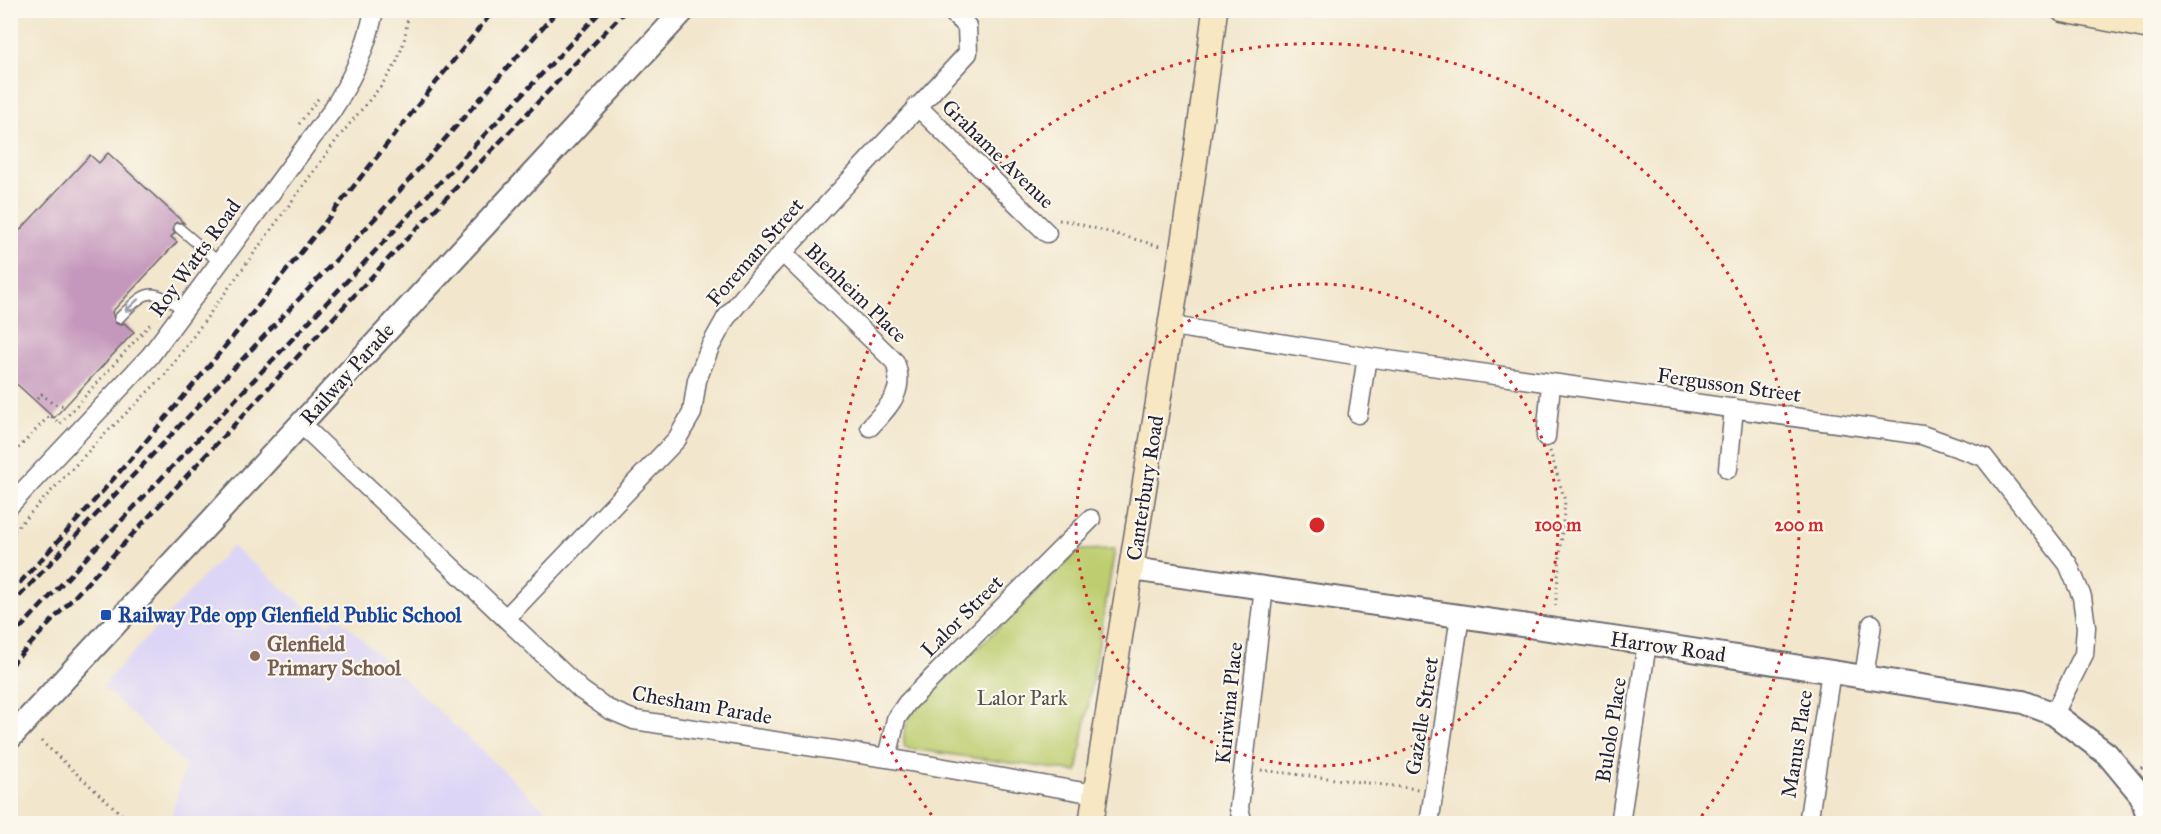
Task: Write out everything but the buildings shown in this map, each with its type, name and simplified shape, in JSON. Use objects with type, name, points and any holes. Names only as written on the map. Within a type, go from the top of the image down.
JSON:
[{"type":"main road","points":[[2062,10],[2151,27]]},
{"type":"main road","name":"Canterbury Road","points":[[1091,824],[1198,152],[1225,15]]},
{"type":"street","name":"Roy Watts Road","points":[[10,505],[150,356],[177,306],[220,263],[347,87],[369,35],[374,10]]},
{"type":"street","name":"Railway Parade","points":[[10,738],[684,10]]},
{"type":"street","name":"Foreman Street","points":[[506,618],[676,439],[692,413],[697,380],[710,347],[726,318],[917,106],[968,53],[967,26],[950,10]]},
{"type":"street","name":"Grahame Avenue","points":[[917,106],[1047,233]]},
{"type":"street","name":"Blenheim Place","points":[[783,253],[895,362],[900,374],[898,392],[870,427]]},
{"type":"street","name":"Fergusson Street","points":[[1172,326],[1551,384],[1922,435],[1984,457],[2068,564],[2082,597],[2086,627],[2084,654],[2054,714]]},
{"type":"street","points":[[1358,414],[1367,357]]},
{"type":"street","points":[[1546,437],[1551,384]]},
{"type":"street","points":[[1728,469],[1734,408]]},
{"type":"street","name":"Chesham Parade","points":[[301,424],[581,690],[608,710],[634,720],[886,758],[1095,794]]},
{"type":"street","name":"Lalor Street","points":[[886,758],[896,719],[907,703],[1091,519]]},
{"type":"street","name":"Harrow Road","points":[[1132,569],[1831,671],[2023,702],[2054,714],[2107,754],[2141,795],[2151,822]]},
{"type":"street","name":"Kiriwina Place","points":[[1243,824],[1239,808],[1264,587]]},
{"type":"street","name":"Gazelle Street","points":[[1429,824],[1460,616]]},
{"type":"street","points":[[1864,677],[1872,624]]},
{"type":"street","name":"Bulolo Place","points":[[1620,824],[1647,644]]},
{"type":"street","name":"Manus Place","points":[[1808,824],[1831,671]]},
{"type":"lane","points":[[179,228],[220,263]]},
{"type":"lane","points":[[118,318],[141,296],[147,294],[159,294],[177,306]]},
{"type":"path","points":[[10,535],[100,439],[165,375],[338,138],[396,64],[404,42],[409,10]]},
{"type":"path","points":[[299,124],[320,95]]},
{"type":"path","points":[[1033,220],[1068,221],[1182,252]]},
{"type":"path","points":[[10,457],[50,415],[60,424],[177,306]]},
{"type":"path","points":[[37,399],[42,394],[53,404],[65,406]]},
{"type":"path","points":[[1546,437],[1565,501],[1553,630]]},
{"type":"path","points":[[41,741],[132,824]]},
{"type":"path","points":[[1244,768],[1434,791]]},
{"type":"shaded area","name":"Glenfield Primary School","points":[[232,546],[328,625],[337,616],[559,823],[170,822],[185,764],[102,686]]},
{"type":"green space","name":"Lalor Park","points":[[1115,549],[1077,772],[905,748],[906,727],[915,709],[1079,550]]},
{"type":"railway","points":[[10,593],[137,452],[198,380],[494,10]]},
{"type":"railway","points":[[10,606],[381,212],[558,10]]},
{"type":"railway","points":[[10,639],[602,10]]},
{"type":"railway","points":[[10,666],[404,242],[626,10]]},
{"type":"place","name":"Railway Pde opp Glenfield Public School","points":[[106,615]]},
{"type":"place","name":"Glenfield Primary School","points":[[255,656]]}]
